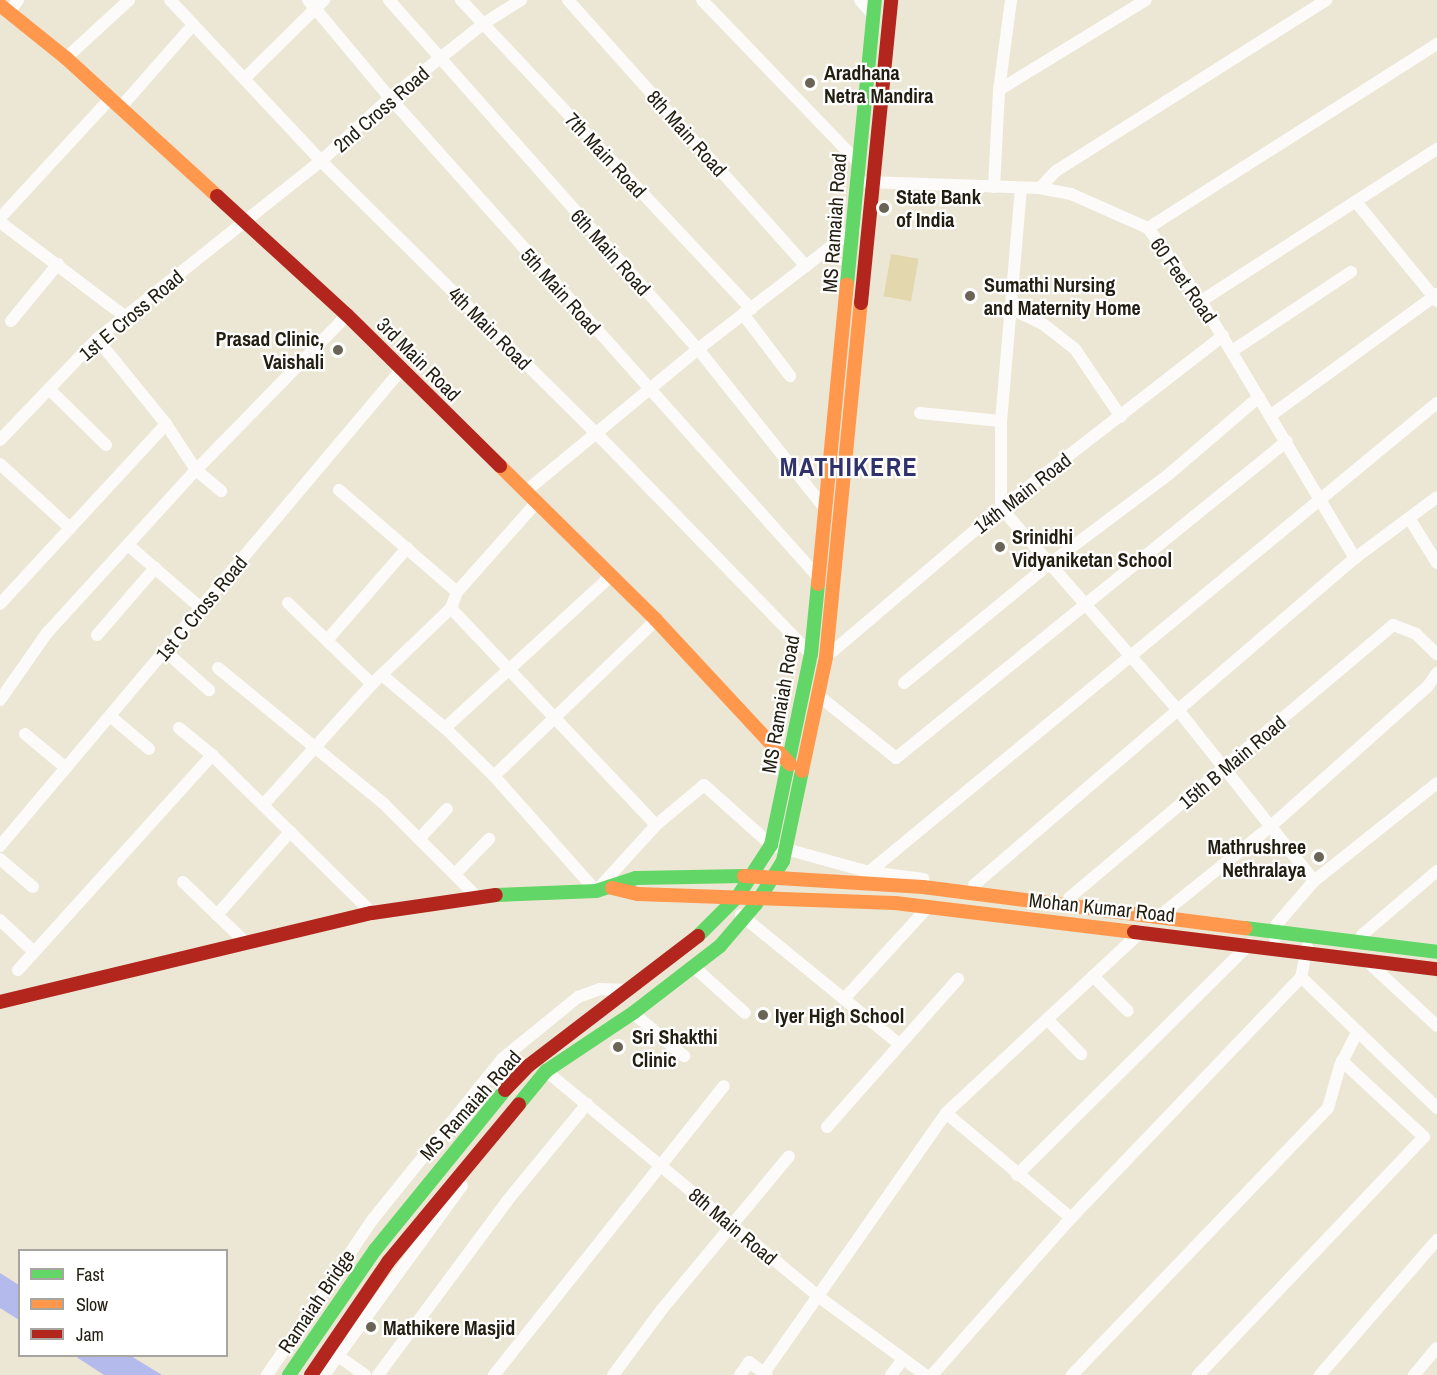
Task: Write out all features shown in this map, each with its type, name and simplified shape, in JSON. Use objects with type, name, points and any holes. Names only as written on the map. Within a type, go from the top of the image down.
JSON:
[{"type":"street","points":[[4,8],[18,0]]},
{"type":"street","points":[[66,58],[129,0]]},
{"type":"street","name":"4th Main Road","points":[[170,0],[246,77],[321,161],[596,433],[811,654]]},
{"type":"street","name":"6th Main Road","points":[[389,0],[698,350],[826,510]]},
{"type":"street","name":"7th Main Road","points":[[461,0],[747,312],[790,376]]},
{"type":"street","name":"2nd Cross Road","points":[[243,222],[321,161],[390,98],[483,24],[521,0]]},
{"type":"street","name":"8th Main Road","points":[[568,0],[806,266]]},
{"type":"street","points":[[702,0],[858,162]]},
{"type":"street","points":[[860,0],[873,15]]},
{"type":"street","name":"MS Ramaiah Road","points":[[375,1250],[443,1160],[520,1074],[629,990],[725,911],[753,876],[771,845],[790,764],[811,654],[855,228],[858,162],[875,0]]},
{"type":"street","name":"MS Ramaiah Road","points":[[388,1262],[546,1071],[695,968],[761,897],[774,877],[787,849],[826,657],[875,183],[891,0]]},
{"type":"street","points":[[994,188],[999,90],[1011,0]]},
{"type":"street","points":[[999,90],[1146,0]]},
{"type":"street","points":[[1040,188],[1056,171],[1326,0]]},
{"type":"street","points":[[246,77],[316,2]]},
{"type":"street","name":"5th Main Road","points":[[316,2],[390,98],[650,392],[819,578]]},
{"type":"street","name":"3rd Main Road","points":[[4,8],[66,58],[243,222],[348,315],[610,577],[656,620],[790,764]]},
{"type":"street","points":[[127,318],[0,220],[193,25]]},
{"type":"street","points":[[1148,228],[1437,44]]},
{"type":"street","points":[[1201,301],[1437,149]]},
{"type":"street","name":"60 Feet Road","points":[[857,182],[1040,188],[1071,194],[1148,228],[1201,301],[1223,336],[1355,558]]},
{"type":"street","points":[[1021,188],[1001,421],[1001,508],[1048,565],[1178,710],[1314,881]]},
{"type":"street","points":[[1270,416],[1436,298],[1356,202]]},
{"type":"street","name":"1st E Cross Road","points":[[0,440],[97,339],[127,318],[243,222]]},
{"type":"street","points":[[526,491],[650,392],[698,350],[855,228]]},
{"type":"street","points":[[11,321],[58,264]]},
{"type":"street","points":[[1232,351],[1351,272]]},
{"type":"street","points":[[1012,309],[1043,324],[1075,349],[1120,417]]},
{"type":"street","points":[[0,700],[47,633],[196,470],[348,315]]},
{"type":"street","name":"14th Main Road","points":[[826,657],[1001,508],[1223,336]]},
{"type":"street","points":[[97,339],[166,424],[196,470],[221,491]]},
{"type":"street","name":"1st C Cross Road","points":[[0,846],[401,370]]},
{"type":"street","points":[[49,389],[106,445]]},
{"type":"street","points":[[904,683],[1048,565],[1168,475],[1259,397]]},
{"type":"street","points":[[869,872],[1437,403]]},
{"type":"street","points":[[920,412],[1001,421]]},
{"type":"street","points":[[0,604],[166,424]]},
{"type":"street","points":[[819,696],[896,758],[1082,603],[1287,441]]},
{"type":"street","points":[[0,464],[70,528]]},
{"type":"street","points":[[339,490],[457,592]]},
{"type":"street","points":[[974,885],[1355,558],[1437,497]]},
{"type":"street","points":[[263,806],[372,684],[451,608],[457,592],[537,502]]},
{"type":"street","points":[[1409,518],[1437,563]]},
{"type":"street","points":[[128,545],[201,608]]},
{"type":"street","points":[[328,639],[407,548]]},
{"type":"street","points":[[97,635],[155,568]]},
{"type":"street","points":[[445,728],[510,666],[610,577]]},
{"type":"street","points":[[288,603],[328,639],[372,684]]},
{"type":"street","points":[[451,608],[510,666],[656,825]]},
{"type":"street","points":[[494,776],[656,620]]},
{"type":"street","name":"15th B Main Road","points":[[1069,898],[1225,769],[1393,625],[1416,634],[1437,654]]},
{"type":"street","points":[[165,651],[209,690]]},
{"type":"street","points":[[218,669],[316,747],[419,838],[476,896]]},
{"type":"street","points":[[1167,910],[1271,826],[1428,686],[1437,673]]},
{"type":"street","points":[[382,675],[445,728],[494,776],[596,891]]},
{"type":"street","points":[[110,716],[149,749]]},
{"type":"street","points":[[179,728],[212,755],[372,913]]},
{"type":"street","points":[[25,734],[66,768]]},
{"type":"street","points":[[18,970],[212,755]]},
{"type":"street","points":[[1273,948],[1277,927],[1314,881],[1437,783]]},
{"type":"street","points":[[596,891],[656,825],[704,785],[771,845],[869,872],[1167,910],[1437,952]]},
{"type":"street","points":[[419,838],[447,809]]},
{"type":"street","points":[[217,915],[290,832]]},
{"type":"street","points":[[455,874],[489,838]]},
{"type":"street","points":[[0,859],[33,887]]},
{"type":"street","points":[[1362,935],[1437,871]]},
{"type":"street","points":[[0,1002],[244,941],[372,913],[476,896],[596,891],[612,888],[636,878],[753,876],[923,887],[1277,927]]},
{"type":"street","points":[[183,882],[244,941]]},
{"type":"street","name":"Mohan Kumar Road","points":[[612,888],[638,894],[761,897],[928,907],[1142,931],[1368,962],[1437,969]]},
{"type":"street","points":[[844,999],[928,907]]},
{"type":"street","points":[[725,911],[745,916],[898,1043]]},
{"type":"street","points":[[0,920],[34,952]]},
{"type":"street","points":[[740,1375],[749,1362],[765,1374],[946,1113],[1142,931]]},
{"type":"street","points":[[1311,932],[1362,935],[1437,944]]},
{"type":"street","points":[[932,1375],[1071,1218],[1301,977],[1311,932]]},
{"type":"street","points":[[1017,1175],[1250,945]]},
{"type":"street","points":[[1368,962],[1437,1026]]},
{"type":"street","points":[[695,968],[745,1013]]},
{"type":"street","points":[[1093,976],[1128,1011]]},
{"type":"street","points":[[1301,977],[1437,1108]]},
{"type":"street","points":[[827,1127],[898,1043],[958,979]]},
{"type":"street","points":[[267,1375],[374,1219],[501,1059],[578,997],[600,989],[629,990]]},
{"type":"street","points":[[633,1012],[684,1056]]},
{"type":"street","points":[[1047,1019],[1081,1054]]},
{"type":"street","points":[[1072,1375],[1328,1108],[1342,1061],[1358,1031]]},
{"type":"street","points":[[1198,1375],[1424,1137],[1342,1061]]},
{"type":"street","name":"8th Main Road","points":[[546,1071],[819,1296],[925,1375]]},
{"type":"street","name":"MS Ramaiah Road","points":[[324,1375],[546,1071]]},
{"type":"street","points":[[494,1375],[724,1086]]},
{"type":"street","points":[[378,1375],[507,1202],[587,1104]]},
{"type":"street","points":[[946,1113],[1017,1175],[1071,1218]]},
{"type":"street","points":[[613,1375],[789,1156]]},
{"type":"street","points":[[1320,1375],[1437,1240]]},
{"type":"street","name":"Ramaiah Bridge","points":[[289,1375],[375,1250]]},
{"type":"street","points":[[344,1262],[384,1290]]},
{"type":"street","name":"Ramaiah Bridge","points":[[311,1375],[388,1262]]},
{"type":"street","points":[[1414,1375],[1437,1348]]},
{"type":"street","points":[[338,1356],[365,1375]]},
{"type":"street","points":[[891,1375],[903,1359]]},
{"type":"shaded area","points":[[891,254],[919,259],[911,301],[884,296]]},
{"type":"water","points":[[0,1273],[18,1284],[18,1319],[0,1308]]},
{"type":"water","points":[[77,1357],[133,1357],[162,1375],[104,1375]]},
{"type":"traffic: fast","points":[[847,284],[875,0]]},
{"type":"traffic: fast","points":[[698,936],[738,896],[771,845],[811,654],[818,584]]},
{"type":"traffic: fast","points":[[519,1104],[546,1071],[633,1013],[720,946],[756,904],[783,861],[802,771]]},
{"type":"traffic: fast","points":[[496,895],[596,891],[636,878],[744,876]]},
{"type":"traffic: fast","points":[[1245,928],[1437,952]]},
{"type":"traffic: fast","points":[[289,1375],[375,1250],[505,1090]]},
{"type":"traffic: slow","points":[[0,5],[66,58],[217,196]]},
{"type":"traffic: slow","points":[[818,584],[847,284]]},
{"type":"traffic: slow","points":[[802,771],[826,657],[861,303]]},
{"type":"traffic: slow","points":[[500,466],[656,620],[790,764]]},
{"type":"traffic: slow","points":[[744,876],[923,887],[1245,928]]},
{"type":"traffic: slow","points":[[612,888],[638,894],[895,903],[1134,932]]},
{"type":"traffic: jam","points":[[861,303],[891,0]]},
{"type":"traffic: jam","points":[[217,196],[347,315],[500,466]]},
{"type":"traffic: jam","points":[[0,1002],[372,913],[496,895]]},
{"type":"traffic: jam","points":[[1134,932],[1437,969]]},
{"type":"traffic: jam","points":[[505,1090],[528,1066],[698,936]]},
{"type":"traffic: jam","points":[[311,1375],[388,1262],[519,1104]]},
{"type":"place","name":"Aradhana Netra Mandira","points":[[810,83]]},
{"type":"place","name":"State Bank of India","points":[[884,208]]},
{"type":"place","name":"Sumathi Nursing and Maternity Home","points":[[970,296]]},
{"type":"place","name":"Prasad Clinic, Vaishali","points":[[338,350]]},
{"type":"place","name":"Srinidhi Vidyaniketan School","points":[[1000,547]]},
{"type":"place","name":"Mathrushree Nethralaya","points":[[1319,857]]},
{"type":"place","name":"Iyer High School","points":[[763,1015]]},
{"type":"place","name":"Sri Shakthi Clinic","points":[[618,1047]]},
{"type":"place","name":"Mathikere Masjid","points":[[371,1327]]},
{"type":"district","name":"MATHIKERE","points":[[849,467]]}]
